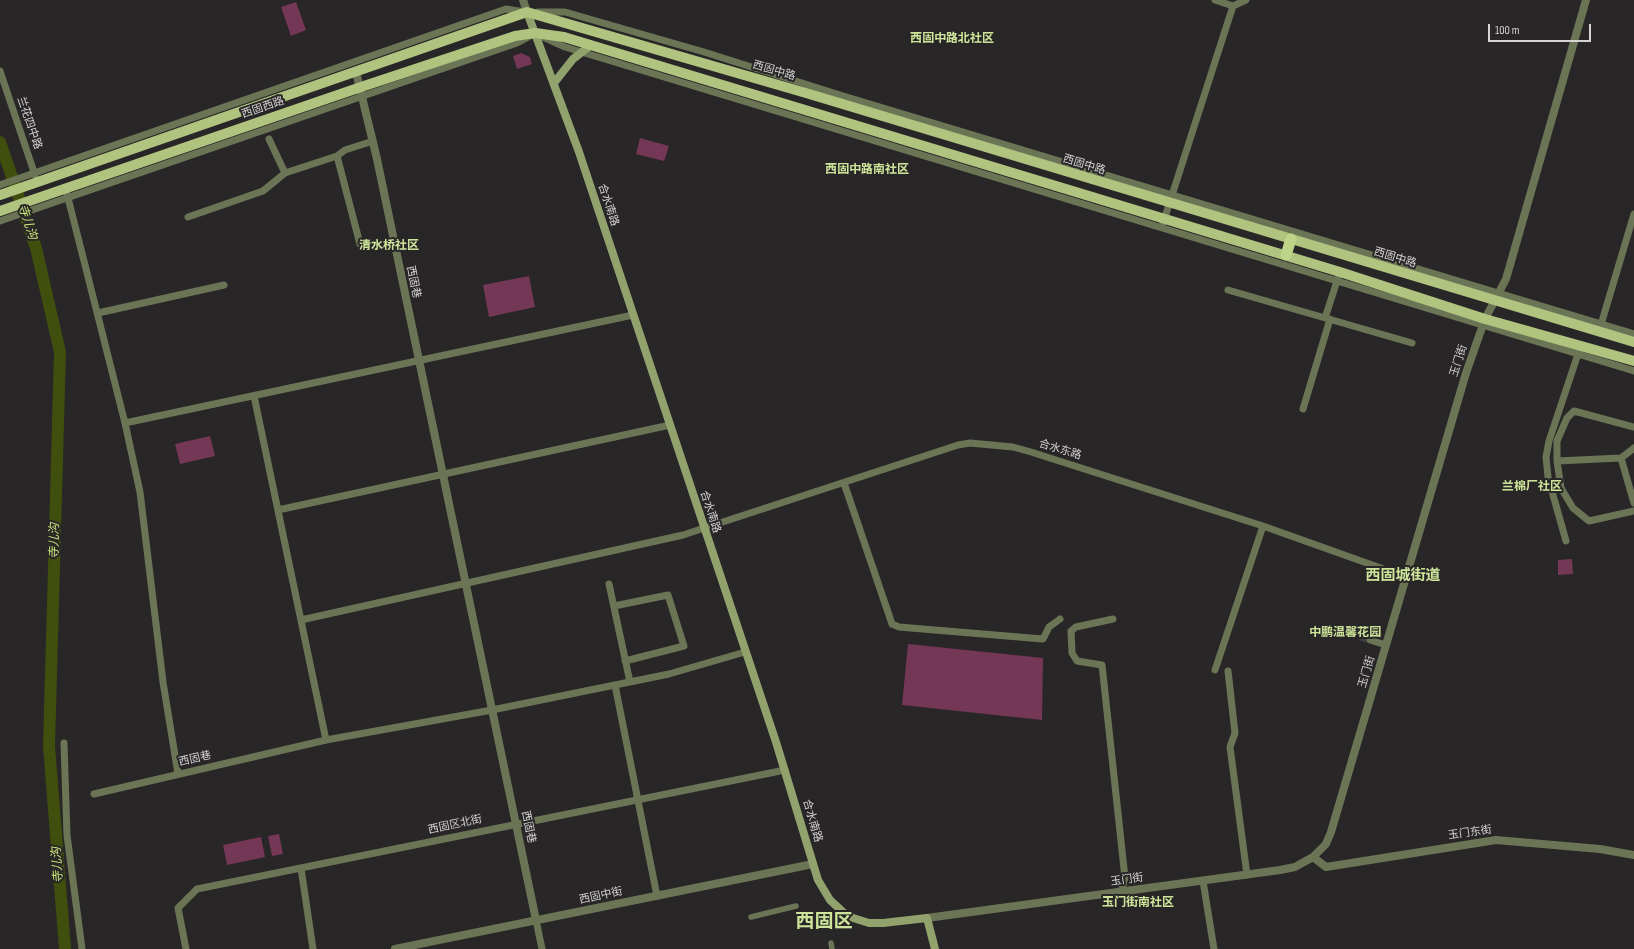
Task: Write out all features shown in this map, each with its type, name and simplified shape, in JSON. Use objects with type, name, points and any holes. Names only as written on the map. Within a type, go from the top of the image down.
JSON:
[{"type":"highway","points":[[1286,255],[1291,239]]},
{"type":"main road","name":"合水南路","points":[[527,12],[579,152],[785,770],[813,864],[824,890],[834,909],[853,918],[869,923],[927,918]]},
{"type":"main road","name":"西固西路","points":[[0,192],[32,179],[356,72],[508,17],[527,12]]},
{"type":"main road","name":"西固中路","points":[[527,12],[1170,199],[1291,239],[1497,297],[1600,328],[1634,342]]},
{"type":"main road","name":"西固西路","points":[[5,213],[362,91],[515,36],[535,33]]},
{"type":"main road","points":[[535,33],[564,37],[802,108],[1163,223],[1286,255],[1339,277],[1483,322],[1579,350],[1634,361]]},
{"type":"main road","points":[[554,83],[566,66],[580,52],[591,45]]},
{"type":"main road","points":[[802,108],[806,93]]},
{"type":"main road","points":[[927,918],[935,949]]},
{"type":"street","points":[[523,0],[527,12]]},
{"type":"street","points":[[1215,0],[1233,6],[1246,0]]},
{"type":"street","name":"玉门街","points":[[927,918],[1247,875],[1294,867],[1314,857],[1326,844],[1331,832],[1466,373],[1483,322],[1506,279],[1586,0]]},
{"type":"street","points":[[1163,223],[1233,6]]},
{"type":"street","points":[[32,179],[506,9],[527,12],[565,12],[704,52],[1170,199],[1413,268],[1497,297]]},
{"type":"street","points":[[535,33],[580,52],[1163,223],[1339,277],[1303,409]]},
{"type":"street","name":"兰花四中路","points":[[0,71],[32,179]]},
{"type":"street","name":"西固巷","points":[[356,72],[362,91],[373,141],[542,949]]},
{"type":"street","points":[[269,139],[285,173]]},
{"type":"street","points":[[188,218],[263,191],[285,173],[338,156],[346,150],[373,141]]},
{"type":"street","points":[[338,156],[360,244]]},
{"type":"street","points":[[67,193],[125,423],[140,492],[163,682],[178,774]]},
{"type":"street","points":[[0,221],[5,213]]},
{"type":"street","points":[[1634,214],[1600,328],[1634,334]]},
{"type":"street","points":[[98,313],[224,285]]},
{"type":"street","points":[[1228,290],[1412,343]]},
{"type":"street","points":[[125,423],[633,315]]},
{"type":"street","points":[[1566,541],[1548,477],[1546,457],[1549,441],[1579,350],[1634,371]]},
{"type":"street","points":[[254,396],[326,740]]},
{"type":"street","points":[[1634,427],[1574,411],[1567,418],[1557,441],[1557,462],[1561,488],[1573,508],[1590,521],[1634,511]]},
{"type":"street","points":[[278,510],[670,425]]},
{"type":"street","name":"合水东路","points":[[465,584],[683,535],[958,445],[970,443],[998,445],[1038,454],[1263,526],[1406,577]]},
{"type":"street","points":[[1557,462],[1621,458],[1634,448]]},
{"type":"street","points":[[1621,458],[1634,503]]},
{"type":"street","points":[[844,483],[892,624],[899,627],[1043,639],[1049,627],[1060,619]]},
{"type":"street","points":[[1215,670],[1263,526]]},
{"type":"street","points":[[301,620],[465,584]]},
{"type":"street","points":[[609,584],[630,682]]},
{"type":"street","points":[[614,606],[668,595],[684,646],[625,661]]},
{"type":"street","points":[[1112,619],[1076,627],[1071,632],[1072,652],[1077,661],[1102,665],[1125,878],[1121,892]]},
{"type":"street","points":[[1332,629],[1350,634]]},
{"type":"street","points":[[1370,640],[1386,645]]},
{"type":"street","points":[[492,710],[668,674],[745,652]]},
{"type":"street","points":[[1228,671],[1235,733],[1230,747],[1247,875]]},
{"type":"street","points":[[615,685],[657,896]]},
{"type":"street","name":"西固巷","points":[[94,794],[326,740],[492,710]]},
{"type":"street","points":[[64,742],[67,835],[82,949]]},
{"type":"street","name":"西固区北街","points":[[186,949],[178,908],[198,889],[785,770]]},
{"type":"street","name":"玉门东街","points":[[1314,857],[1326,867],[1496,840],[1600,849],[1634,855]]},
{"type":"street","name":"西固中街","points":[[395,949],[813,864]]},
{"type":"street","points":[[301,868],[313,949]]},
{"type":"street","points":[[1203,881],[1214,949]]},
{"type":"street","points":[[751,917],[796,906]]},
{"type":"shaded area","points":[[296,2],[306,30],[291,36],[281,7]]},
{"type":"shaded area","points":[[521,53],[530,57],[532,64],[517,69],[513,56]]},
{"type":"shaded area","points":[[640,138],[669,146],[664,161],[636,154]]},
{"type":"shaded area","points":[[529,276],[535,307],[489,317],[483,285]]},
{"type":"shaded area","points":[[210,436],[215,456],[180,464],[175,444]]},
{"type":"shaded area","points":[[1572,559],[1573,574],[1558,575],[1558,560]]},
{"type":"shaded area","points":[[908,644],[1043,658],[1042,720],[902,705]]},
{"type":"shaded area","points":[[279,834],[283,854],[272,856],[268,836]]},
{"type":"shaded area","points":[[261,837],[265,857],[227,865],[223,845]]},
{"type":"waterway","name":"寺儿沟","points":[[0,142],[36,248],[60,352],[49,746],[65,949]]},
{"type":"tunnel","points":[[1350,634],[1370,640]]},
{"type":"district","name":"西固中路北社区","points":[[952,39]]},
{"type":"district","name":"西固中路南社区","points":[[867,170]]},
{"type":"district","name":"清水桥社区","points":[[389,246]]},
{"type":"district","name":"兰棉厂社区","points":[[1532,487]]},
{"type":"district","name":"西固城街道","points":[[1403,576]]},
{"type":"district","name":"中鹏温馨花园","points":[[1345,633]]},
{"type":"district","name":"玉门街南社区","points":[[1138,903]]},
{"type":"district","name":"西固区","points":[[824,922]]}]
